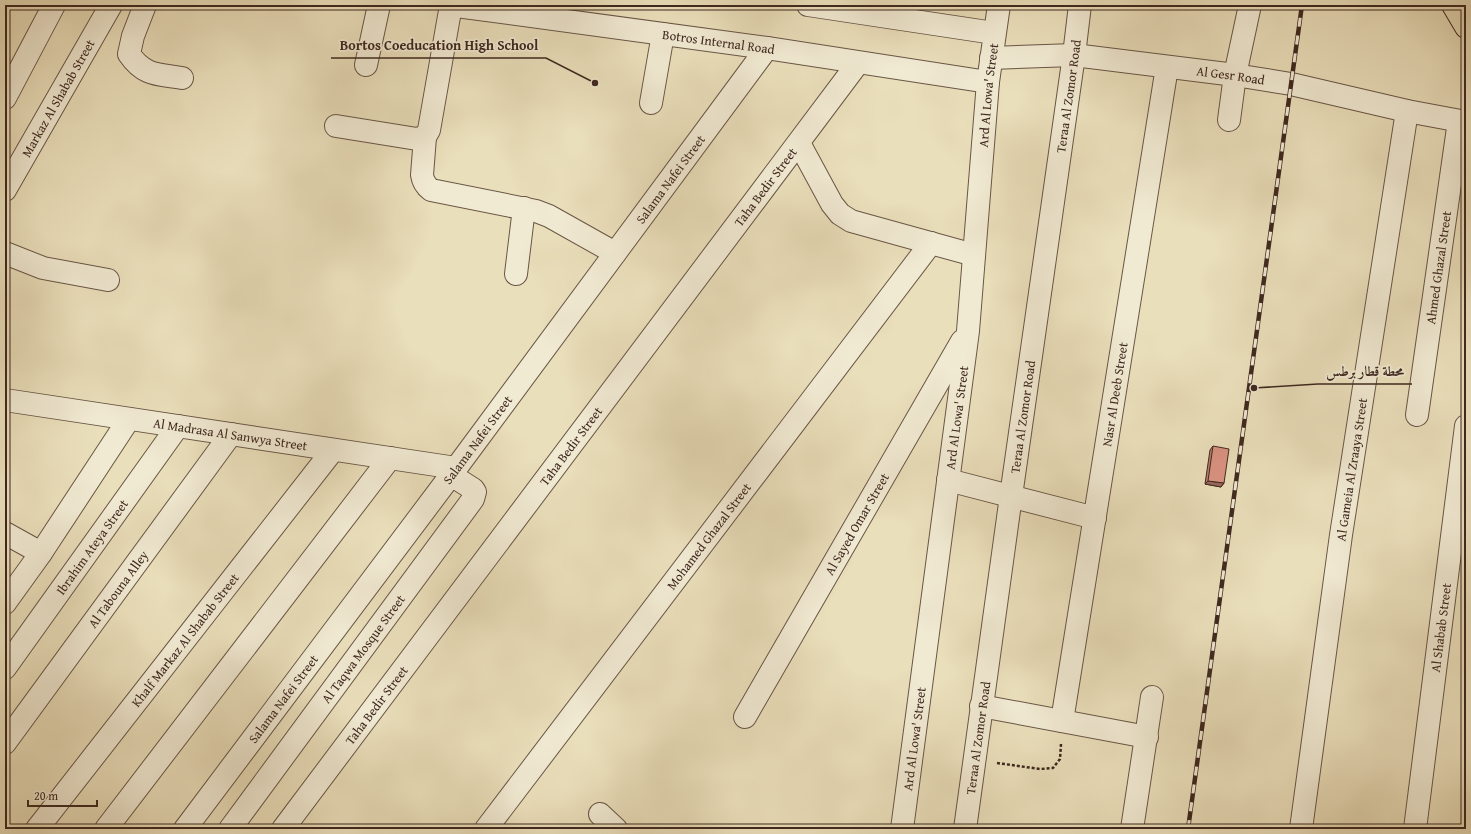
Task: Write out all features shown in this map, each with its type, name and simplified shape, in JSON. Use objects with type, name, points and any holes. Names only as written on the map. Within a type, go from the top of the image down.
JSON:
[{"type":"main road","points":[[1453,5],[1466,27]]},
{"type":"street","points":[[5,98],[54,5]]},
{"type":"street","name":"Markaz Al Shabab Street","points":[[5,190],[111,5]]},
{"type":"street","points":[[145,5],[133,36],[129,54],[135,63],[149,73],[182,78]]},
{"type":"street","points":[[366,65],[379,5]]},
{"type":"street","points":[[336,126],[417,139],[424,137],[430,130],[450,5]]},
{"type":"street","name":"Botros Internal Road","points":[[450,5],[767,48],[988,82]]},
{"type":"street","points":[[808,5],[994,33]]},
{"type":"street","name":"Ard Al Lowa' Street","points":[[902,829],[968,331],[988,82],[998,5]]},
{"type":"street","name":"Teraa Al Zomor Road","points":[[966,829],[981,706],[1080,5]]},
{"type":"street","points":[[1228,120],[1234,75],[1250,5]]},
{"type":"street","points":[[652,103],[662,34]]},
{"type":"street","name":"Salama Nafei Street","points":[[185,829],[767,48]]},
{"type":"street","name":"Al Gesr Road","points":[[991,58],[1074,55],[1234,75],[1291,84],[1407,111],[1462,121]]},
{"type":"street","name":"Taha Bedir Street","points":[[283,829],[858,63]]},
{"type":"street","name":"Nasr Al Deeb Street","points":[[1062,721],[1167,67]]},
{"type":"street","name":"Al Gameia Al Zraaya Street","points":[[1302,829],[1341,535],[1407,111]]},
{"type":"street","name":"Ahmed Ghazal Street","points":[[1417,415],[1462,121]]},
{"type":"street","points":[[424,137],[422,175],[426,186],[432,190],[524,208],[549,216],[615,253]]},
{"type":"street","points":[[799,142],[832,204],[840,214],[851,221],[974,255]]},
{"type":"street","points":[[516,274],[524,208]]},
{"type":"street","name":"Mohamed Ghazal Street","points":[[486,829],[931,243]]},
{"type":"street","points":[[5,252],[43,268],[108,280]]},
{"type":"street","name":"Al Sayed Omar Street","points":[[745,717],[968,331]]},
{"type":"street","name":"Al Madrasa Al Sanwya Street","points":[[5,400],[390,458],[453,471]]},
{"type":"street","points":[[5,603],[41,553],[129,418]]},
{"type":"street","name":"Ibrahim Ateya Street","points":[[5,668],[178,426]]},
{"type":"street","name":"Al Shabab Street","points":[[1415,829],[1466,426]]},
{"type":"street","name":"Al Tabouna Alley","points":[[5,743],[231,434]]},
{"type":"street","name":"Khalf Markaz Al Shabab Street","points":[[37,829],[333,450]]},
{"type":"street","points":[[106,829],[390,458]]},
{"type":"street","name":"Al Taqwa Mosque Street","points":[[230,829],[474,499],[475,492],[473,489],[453,471]]},
{"type":"street","points":[[948,480],[1095,518]]},
{"type":"street","points":[[5,533],[41,553]]},
{"type":"street","points":[[1132,829],[1152,697]]},
{"type":"street","points":[[981,706],[1147,737]]},
{"type":"street","points":[[600,814],[616,829]]},
{"type":"path","points":[[974,760],[1040,769],[1053,768],[1060,759],[1062,721]]},
{"type":"building","points":[[1213,446],[1229,449],[1224,483],[1208,481]]},
{"type":"railway","points":[[1188,829],[1302,5]]},
{"type":"place","name":"Bortos Coeducation High School","points":[[595,83]]},
{"type":"place","name":"محطة قطار برطس","points":[[1254,388]]}]
